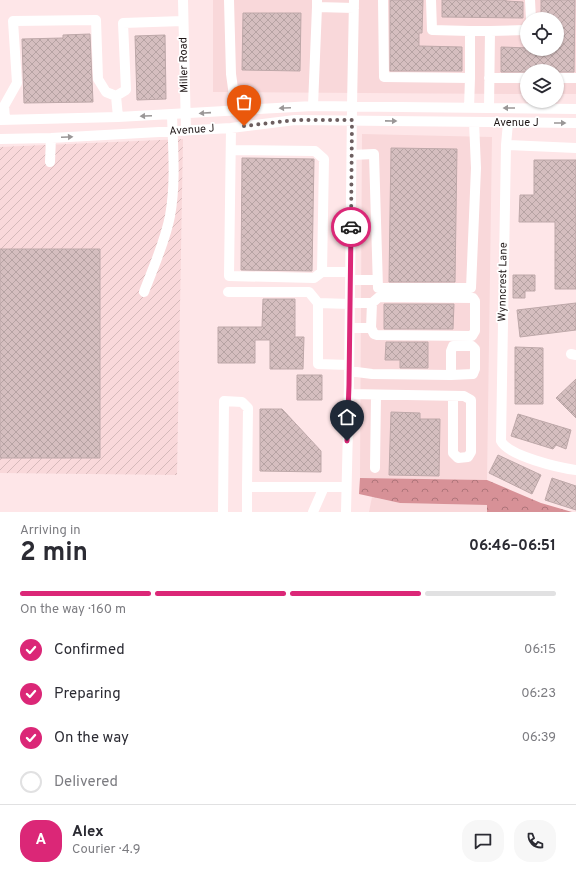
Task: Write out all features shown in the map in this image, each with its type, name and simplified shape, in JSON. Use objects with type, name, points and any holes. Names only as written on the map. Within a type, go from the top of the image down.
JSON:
[{"type":"street","name":"Miller Road","points":[[183,0],[186,130]]},
{"type":"street","points":[[229,0],[230,74],[236,110]]},
{"type":"street","points":[[383,0],[384,77],[470,78]]},
{"type":"street","points":[[431,0],[432,30],[520,30]]},
{"type":"street","points":[[530,0],[531,12]]},
{"type":"street","points":[[313,106],[317,3],[354,4],[346,512]]},
{"type":"street","points":[[3,119],[4,96],[17,83],[13,21],[96,20],[98,78],[106,92],[116,96]]},
{"type":"street","points":[[116,96],[126,90],[123,23],[183,21]]},
{"type":"street","points":[[469,108],[470,31]]},
{"type":"street","points":[[488,108],[490,31]]},
{"type":"street","points":[[489,78],[520,78]]},
{"type":"street","points":[[564,78],[576,78]]},
{"type":"street","points":[[116,96],[118,117]]},
{"type":"street","name":"Avenue J","points":[[3,119],[172,115],[313,106],[576,109]]},
{"type":"street","points":[[144,292],[165,236],[170,216],[174,182],[172,115]]},
{"type":"street","name":"Avenue J","points":[[0,139],[173,132],[231,128],[296,120],[576,123]]},
{"type":"street","points":[[352,155],[374,154],[378,288],[472,288],[476,168],[474,122]]},
{"type":"street","name":"Wynncrest Lane","points":[[508,123],[506,145],[501,441],[506,447],[536,462],[576,470]]},
{"type":"street","points":[[231,128],[229,276],[314,278],[322,272],[377,280]]},
{"type":"street","points":[[50,162],[51,138]]},
{"type":"street","points":[[506,145],[576,148]]},
{"type":"street","points":[[230,150],[316,152],[324,159],[322,272]]},
{"type":"street","points":[[228,292],[309,292],[318,303],[318,364],[349,368],[372,374],[451,374]]},
{"type":"street","points":[[318,303],[372,303],[379,297],[473,298],[475,301],[475,332],[472,336],[377,335],[374,334],[372,328],[372,303]]},
{"type":"street","points":[[350,328],[372,328]]},
{"type":"street","points":[[349,394],[464,396],[471,400],[472,452],[468,457],[458,458],[453,453],[453,396]]},
{"type":"street","points":[[375,468],[376,395]]},
{"type":"street","points":[[223,512],[224,401],[242,402],[248,408],[247,512]]},
{"type":"street","points":[[247,486],[346,487]]},
{"type":"street","points":[[312,512],[324,487]]},
{"type":"shaded area","points":[[213,0],[576,0],[576,94],[564,94],[564,64],[520,64],[520,94],[213,92]]},
{"type":"shaded area","points":[[362,134],[492,137],[487,480],[360,478]]},
{"type":"shaded area","points":[[183,139],[177,475],[0,473],[0,147]]},
{"type":"shaded area","points":[[372,497],[400,503],[487,505],[487,512],[369,512]]},
{"type":"green space","points":[[360,478],[487,480],[541,503],[572,512],[487,512],[487,505],[400,503],[359,494]]},
{"type":"building","points":[[390,0],[423,0],[422,33],[419,33],[419,46],[462,47],[462,71],[390,71]]},
{"type":"building","points":[[442,0],[506,0],[523,2],[523,12],[520,12],[520,18],[442,17]]},
{"type":"building","points":[[541,0],[575,0],[574,72],[564,72],[564,64],[520,64],[520,72],[501,72],[501,47],[520,48],[520,56],[564,56],[564,12],[541,12]]},
{"type":"building","points":[[243,13],[301,13],[300,71],[242,70]]},
{"type":"building","points":[[90,34],[93,102],[24,103],[22,39],[63,38],[63,35]]},
{"type":"building","points":[[165,35],[166,99],[137,100],[135,36]]},
{"type":"building","points":[[391,148],[457,149],[455,282],[389,282]]},
{"type":"building","points":[[242,158],[314,159],[312,271],[241,270]]},
{"type":"building","points":[[534,160],[576,160],[576,289],[555,289],[555,222],[519,222],[520,195],[534,195]]},
{"type":"building","points":[[0,249],[100,249],[100,458],[0,458]]},
{"type":"building","points":[[513,275],[535,275],[535,291],[525,291],[525,298],[513,298]]},
{"type":"building","points":[[263,299],[295,299],[295,337],[304,337],[303,369],[270,369],[270,340],[255,340],[255,363],[218,363],[218,327],[262,327]]},
{"type":"building","points":[[576,303],[576,330],[520,337],[517,310]]},
{"type":"building","points":[[384,304],[454,304],[453,329],[384,329]]},
{"type":"building","points":[[386,342],[428,342],[428,368],[400,368],[400,360],[385,360]]},
{"type":"building","points":[[515,347],[543,348],[543,404],[515,404]]},
{"type":"building","points":[[297,375],[322,375],[322,400],[297,400]]},
{"type":"building","points":[[576,379],[576,418],[556,398]]},
{"type":"building","points":[[260,409],[282,409],[321,451],[321,472],[260,471]]},
{"type":"building","points":[[391,412],[420,413],[420,419],[440,419],[439,476],[389,475]]},
{"type":"building","points":[[518,414],[571,430],[566,449],[556,445],[553,449],[511,436]]},
{"type":"building","points":[[498,455],[541,475],[532,494],[489,473]]},
{"type":"building","points":[[552,478],[576,486],[576,510],[545,500]]},
{"type":"way so far","points":[[244,126],[296,120],[352,120],[351,227]]},
{"type":"route","points":[[347,441],[351,227]]}]
